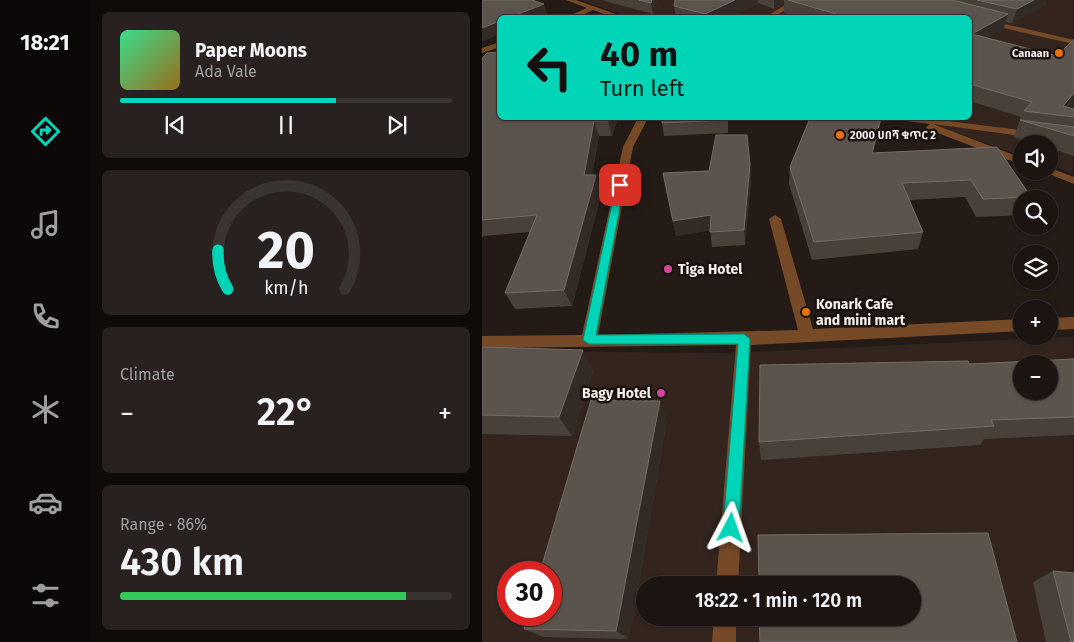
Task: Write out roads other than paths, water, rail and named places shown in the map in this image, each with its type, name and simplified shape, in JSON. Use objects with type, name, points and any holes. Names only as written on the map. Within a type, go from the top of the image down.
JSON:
[{"type":"street","points":[[569,0],[615,15]]},
{"type":"street","points":[[772,15],[799,0]]},
{"type":"street","points":[[576,15],[593,8]]},
{"type":"street","points":[[972,18],[1072,43],[1074,33]]},
{"type":"street","points":[[482,51],[497,45]]},
{"type":"street","points":[[589,340],[628,147],[642,120]]},
{"type":"street","points":[[911,120],[1013,159]]},
{"type":"street","points":[[921,120],[1074,140]]},
{"type":"street","points":[[1058,175],[1074,181]]},
{"type":"street","points":[[775,219],[807,336]]},
{"type":"street","points":[[1058,324],[1074,323]]},
{"type":"street","points":[[482,342],[744,339],[1013,325]]},
{"type":"street","points":[[728,576],[744,339]]},
{"type":"street","points":[[724,642],[725,626]]},
{"type":"place","name":"Canaan","points":[[1059,53]]},
{"type":"place","name":"2000 ሀበሻ ቁጥር 2","points":[[840,135]]},
{"type":"place","name":"Tiga Hotel","points":[[668,269]]},
{"type":"place","name":"Konark Cafe and mini mart","points":[[806,312]]},
{"type":"place","name":"Bagy Hotel","points":[[661,393]]}]
